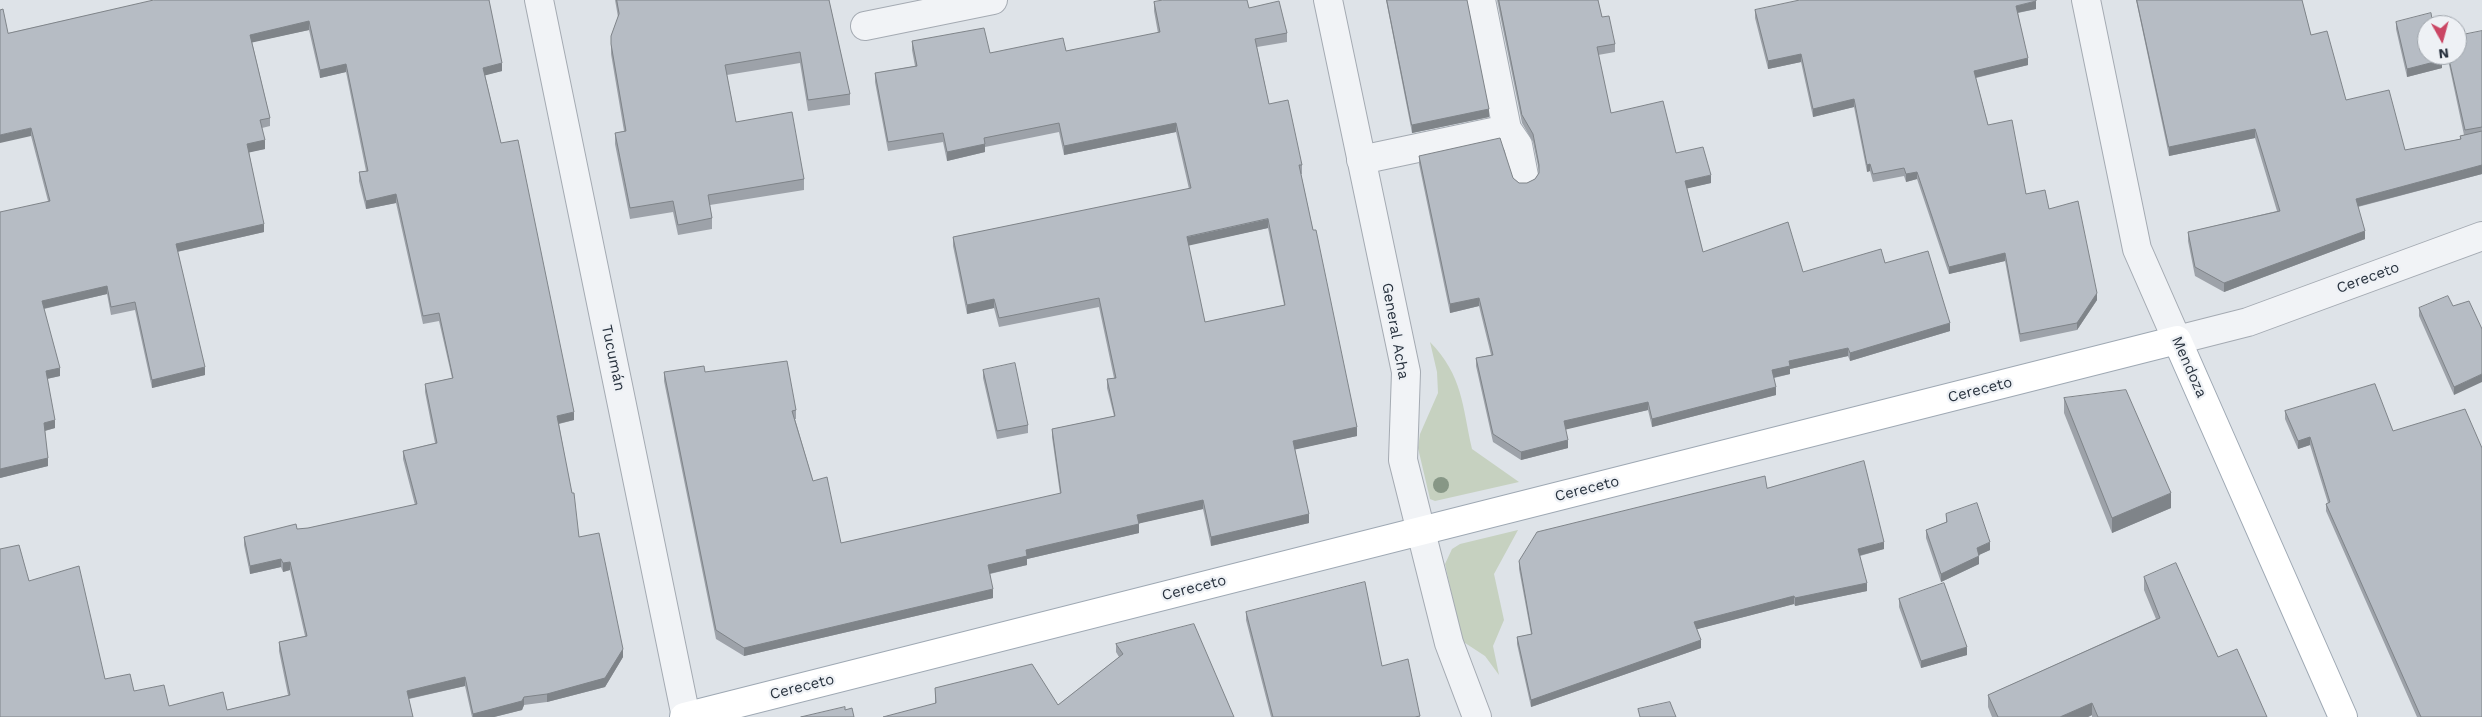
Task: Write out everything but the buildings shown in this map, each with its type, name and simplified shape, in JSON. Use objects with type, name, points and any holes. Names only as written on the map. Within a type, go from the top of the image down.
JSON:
[{"type":"main road","name":"Cereceto","points":[[685,717],[2177,340]]},
{"type":"main road","name":"Mendoza","points":[[2177,340],[2343,717]]},
{"type":"street","name":"Tucumán","points":[[539,0],[685,717]]},
{"type":"street","points":[[865,26],[993,0]]},
{"type":"street","name":"General Acha","points":[[1328,0],[1406,372],[1403,460],[1449,643],[1477,717]]},
{"type":"street","points":[[1481,0],[1507,129],[1518,145],[1524,176]]},
{"type":"street","name":"Mendoza","points":[[2086,0],[2137,249],[2177,340]]},
{"type":"street","points":[[1361,160],[1507,129]]},
{"type":"street","name":"Cereceto","points":[[2177,340],[2248,322],[2482,236]]},
{"type":"green space","points":[[1430,342],[1441,355],[1455,379],[1460,392],[1472,449],[1519,482],[1435,501],[1430,499],[1418,448],[1420,434],[1438,393],[1437,372]]},
{"type":"green space","points":[[1518,530],[1494,574],[1504,620],[1493,646],[1499,675],[1485,656],[1462,641],[1445,564],[1452,549],[1460,544]]}]
